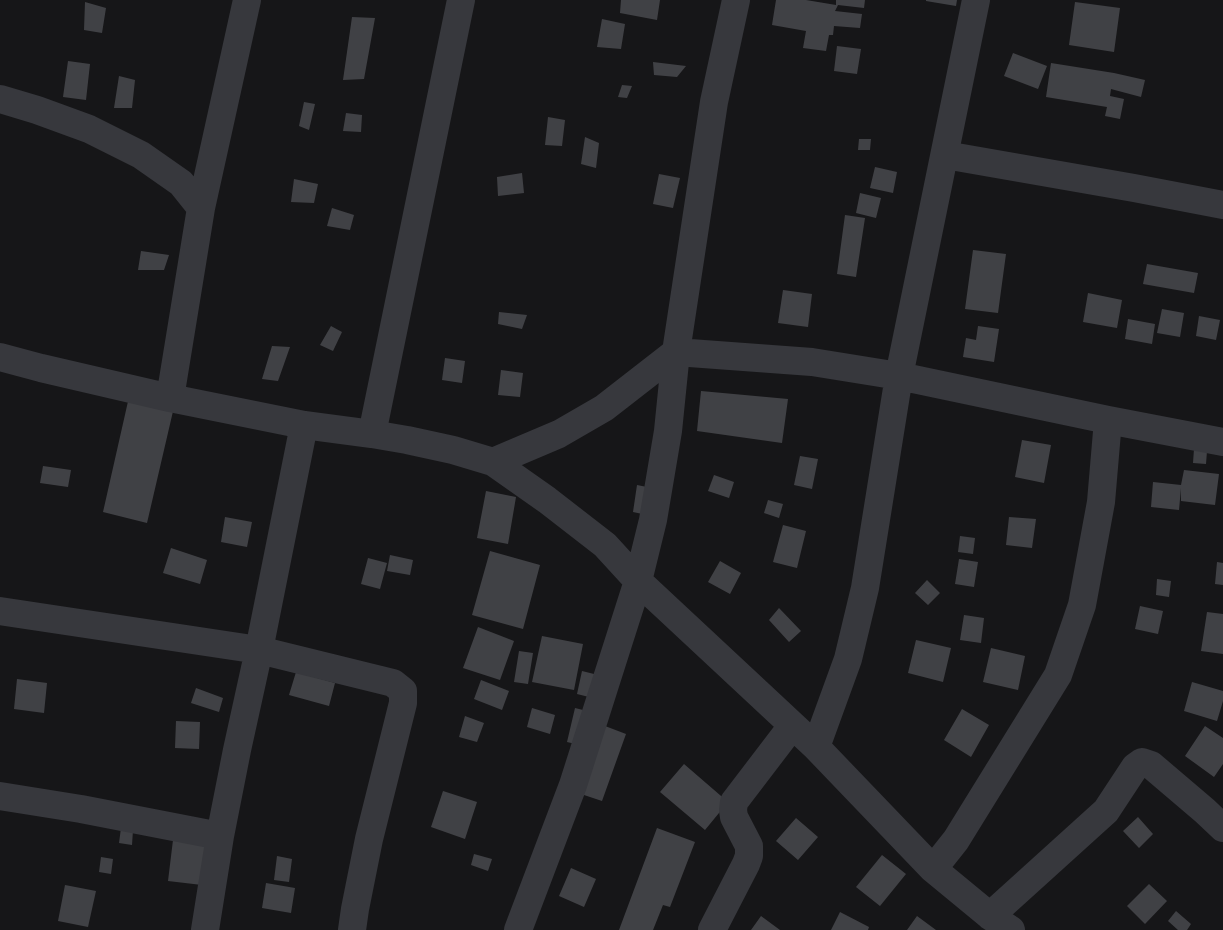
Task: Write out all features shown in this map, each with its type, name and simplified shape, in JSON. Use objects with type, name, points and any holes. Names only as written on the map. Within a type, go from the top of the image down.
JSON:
[{"type":"street","points":[[170,398],[201,208],[247,0]]},
{"type":"street","points":[[372,434],[461,0]]},
{"type":"street","points":[[518,930],[573,785],[638,581],[653,520],[668,431],[676,352],[714,102],[736,0]]},
{"type":"street","points":[[816,747],[848,659],[865,588],[899,376],[976,0]]},
{"type":"street","points":[[0,99],[89,129],[141,155],[180,183],[201,208]]},
{"type":"street","points":[[945,155],[1134,188],[1223,206]]},
{"type":"street","points":[[493,462],[559,434],[604,408],[676,352],[812,362],[899,376],[1223,442]]},
{"type":"street","points":[[0,357],[170,398],[304,425],[407,440],[453,450],[493,462],[547,500],[605,545],[638,581],[816,747],[933,869],[1000,923],[1106,811],[1135,767],[1142,762],[1151,765],[1223,827]]},
{"type":"street","points":[[933,869],[956,840],[1058,675],[1082,605],[1101,502],[1108,420]]},
{"type":"street","points":[[205,930],[220,836],[304,425]]},
{"type":"street","points":[[0,611],[259,650],[393,683],[404,691],[403,703],[369,839],[352,930]]},
{"type":"street","points":[[712,930],[749,856],[748,846],[734,816],[734,802],[792,726]]},
{"type":"street","points":[[0,796],[81,809],[220,836]]},
{"type":"building","points":[[621,0],[660,0],[657,20],[620,13]]},
{"type":"building","points":[[776,0],[806,0],[836,5],[836,0],[865,0],[864,8],[838,5],[835,11],[862,14],[860,28],[834,26],[833,35],[829,35],[826,51],[803,48],[806,31],[772,25]]},
{"type":"building","points":[[926,0],[957,0],[956,6]]},
{"type":"building","points":[[85,2],[106,8],[102,33],[84,30]]},
{"type":"building","points":[[1075,2],[1120,8],[1114,52],[1069,45]]},
{"type":"building","points":[[352,17],[375,18],[364,79],[343,80]]},
{"type":"building","points":[[602,19],[625,24],[621,49],[597,47]]},
{"type":"building","points":[[837,46],[861,49],[857,74],[834,71]]},
{"type":"building","points":[[1013,53],[1047,66],[1038,89],[1004,76]]},
{"type":"building","points":[[68,61],[90,64],[86,100],[63,97]]},
{"type":"building","points":[[653,62],[686,66],[677,77],[654,75]]},
{"type":"building","points":[[1051,63],[1145,80],[1141,97],[1111,89],[1110,96],[1124,99],[1120,119],[1105,116],[1107,107],[1046,97]]},
{"type":"building","points":[[119,76],[135,80],[132,108],[114,108]]},
{"type":"building","points":[[622,85],[632,86],[627,98],[618,97]]},
{"type":"building","points":[[304,102],[315,104],[309,130],[299,126]]},
{"type":"building","points":[[346,113],[362,115],[361,132],[343,131]]},
{"type":"building","points":[[548,117],[565,120],[562,146],[545,145]]},
{"type":"building","points":[[585,137],[599,143],[596,168],[581,164]]},
{"type":"building","points":[[859,139],[871,139],[870,150],[858,150]]},
{"type":"building","points":[[875,167],[897,172],[893,193],[870,188]]},
{"type":"building","points":[[522,173],[524,193],[498,196],[497,177]]},
{"type":"building","points":[[659,174],[680,178],[673,208],[653,204]]},
{"type":"building","points":[[294,179],[318,184],[314,203],[291,202]]},
{"type":"building","points":[[860,193],[881,198],[876,218],[856,213]]},
{"type":"building","points":[[332,208],[354,215],[350,230],[327,226]]},
{"type":"building","points":[[845,215],[865,218],[856,277],[837,274]]},
{"type":"building","points":[[973,250],[1006,254],[998,313],[965,309]]},
{"type":"building","points":[[141,251],[169,255],[164,270],[138,270]]},
{"type":"building","points":[[1147,264],[1198,273],[1194,293],[1143,284]]},
{"type":"building","points":[[783,290],[812,294],[808,327],[778,323]]},
{"type":"building","points":[[1088,293],[1122,300],[1117,328],[1083,322]]},
{"type":"building","points":[[1162,309],[1184,313],[1180,337],[1157,333]]},
{"type":"building","points":[[499,312],[527,315],[522,329],[498,324]]},
{"type":"building","points":[[1199,316],[1220,320],[1216,340],[1196,336]]},
{"type":"building","points":[[1128,319],[1155,324],[1152,344],[1125,339]]},
{"type":"building","points":[[331,326],[342,332],[333,351],[320,345]]},
{"type":"building","points":[[978,326],[999,329],[994,362],[963,357],[966,338],[976,340]]},
{"type":"building","points":[[272,346],[290,347],[278,381],[262,379]]},
{"type":"building","points":[[445,358],[465,361],[462,383],[442,380]]},
{"type":"building","points":[[501,370],[523,373],[520,397],[498,395]]},
{"type":"building","points":[[701,391],[788,399],[782,443],[697,431]]},
{"type":"building","points":[[129,397],[174,407],[147,523],[103,512]]},
{"type":"building","points":[[1022,440],[1051,445],[1044,483],[1015,477]]},
{"type":"building","points":[[1194,449],[1207,451],[1206,464],[1193,463]]},
{"type":"building","points":[[800,456],[818,459],[812,489],[794,485]]},
{"type":"building","points":[[43,466],[71,470],[68,487],[40,483]]},
{"type":"building","points":[[1184,470],[1219,474],[1215,505],[1181,501],[1181,488],[1179,510],[1151,507],[1153,482],[1181,485]]},
{"type":"building","points":[[714,475],[734,482],[729,498],[708,491]]},
{"type":"building","points":[[637,485],[652,488],[647,515],[633,512]]},
{"type":"building","points":[[486,491],[516,497],[508,544],[477,538]]},
{"type":"building","points":[[768,500],[783,504],[779,518],[764,513]]},
{"type":"building","points":[[225,517],[252,522],[247,547],[221,542]]},
{"type":"building","points":[[1009,517],[1036,519],[1032,548],[1006,545]]},
{"type":"building","points":[[783,525],[806,531],[797,568],[773,562]]},
{"type":"building","points":[[960,536],[975,538],[973,554],[958,552]]},
{"type":"building","points":[[171,548],[207,560],[200,584],[163,573]]},
{"type":"building","points":[[490,551],[540,565],[523,629],[472,615]]},
{"type":"building","points":[[390,555],[413,560],[410,575],[387,571]]},
{"type":"building","points":[[368,558],[387,563],[380,589],[361,584]]},
{"type":"building","points":[[959,559],[978,562],[974,587],[955,584]]},
{"type":"building","points":[[720,561],[741,573],[730,594],[708,582]]},
{"type":"building","points":[[1217,562],[1223,563],[1223,585],[1215,584]]},
{"type":"building","points":[[1157,579],[1171,581],[1169,597],[1156,595]]},
{"type":"building","points":[[927,580],[940,593],[928,605],[915,593]]},
{"type":"building","points":[[1140,606],[1163,611],[1158,634],[1135,629]]},
{"type":"building","points":[[779,608],[801,631],[789,642],[769,620]]},
{"type":"building","points":[[1207,612],[1223,614],[1223,654],[1201,651]]},
{"type":"building","points":[[964,615],[984,618],[981,643],[960,640]]},
{"type":"building","points":[[478,627],[514,641],[500,680],[463,668]]},
{"type":"building","points":[[542,636],[583,644],[574,690],[532,682]]},
{"type":"building","points":[[916,640],[951,648],[943,682],[908,673]]},
{"type":"building","points":[[991,648],[1025,656],[1018,690],[983,682]]},
{"type":"building","points":[[519,651],[533,653],[528,684],[514,682]]},
{"type":"building","points":[[582,671],[598,675],[593,698],[577,694]]},
{"type":"building","points":[[296,672],[335,683],[329,706],[289,695]]},
{"type":"building","points":[[17,679],[47,683],[44,713],[14,709]]},
{"type":"building","points":[[481,680],[509,691],[502,710],[474,699]]},
{"type":"building","points":[[1192,682],[1223,691],[1223,701],[1217,721],[1184,711]]},
{"type":"building","points":[[196,688],[223,698],[219,712],[191,703]]},
{"type":"building","points":[[532,708],[555,715],[550,734],[527,727]]},
{"type":"building","points":[[575,708],[591,712],[584,746],[567,742]]},
{"type":"building","points":[[962,709],[989,725],[971,757],[944,740]]},
{"type":"building","points":[[465,716],[484,723],[477,742],[459,737]]},
{"type":"building","points":[[176,721],[200,722],[199,749],[175,748]]},
{"type":"building","points":[[605,726],[626,734],[602,801],[581,794]]},
{"type":"building","points":[[1205,726],[1223,738],[1223,764],[1214,777],[1185,756]]},
{"type":"building","points":[[684,764],[728,802],[705,830],[660,792]]},
{"type":"building","points":[[443,791],[477,802],[465,839],[431,827]]},
{"type":"building","points":[[1138,817],[1153,834],[1139,848],[1123,831]]},
{"type":"building","points":[[796,818],[818,837],[798,860],[776,841]]},
{"type":"building","points":[[121,828],[133,830],[132,845],[119,843]]},
{"type":"building","points":[[657,828],[695,842],[670,907],[663,905],[653,930],[619,930]]},
{"type":"building","points":[[173,840],[207,844],[202,885],[168,881]]},
{"type":"building","points":[[474,854],[492,859],[488,871],[471,865]]},
{"type":"building","points":[[882,855],[906,874],[880,906],[856,887]]},
{"type":"building","points":[[277,856],[292,859],[289,882],[274,880]]},
{"type":"building","points":[[101,857],[113,859],[111,874],[99,872]]},
{"type":"building","points":[[571,868],[596,879],[584,907],[559,896]]},
{"type":"building","points":[[266,883],[295,888],[291,913],[262,908]]},
{"type":"building","points":[[1149,884],[1167,901],[1145,924],[1127,906]]},
{"type":"building","points":[[65,885],[96,891],[88,927],[58,921]]},
{"type":"building","points":[[1176,911],[1191,924],[1187,930],[1178,930],[1168,921]]},
{"type":"building","points":[[840,912],[869,927],[868,930],[831,930]]},
{"type":"building","points":[[761,916],[780,930],[751,930]]},
{"type":"building","points":[[917,916],[936,930],[907,930]]}]
